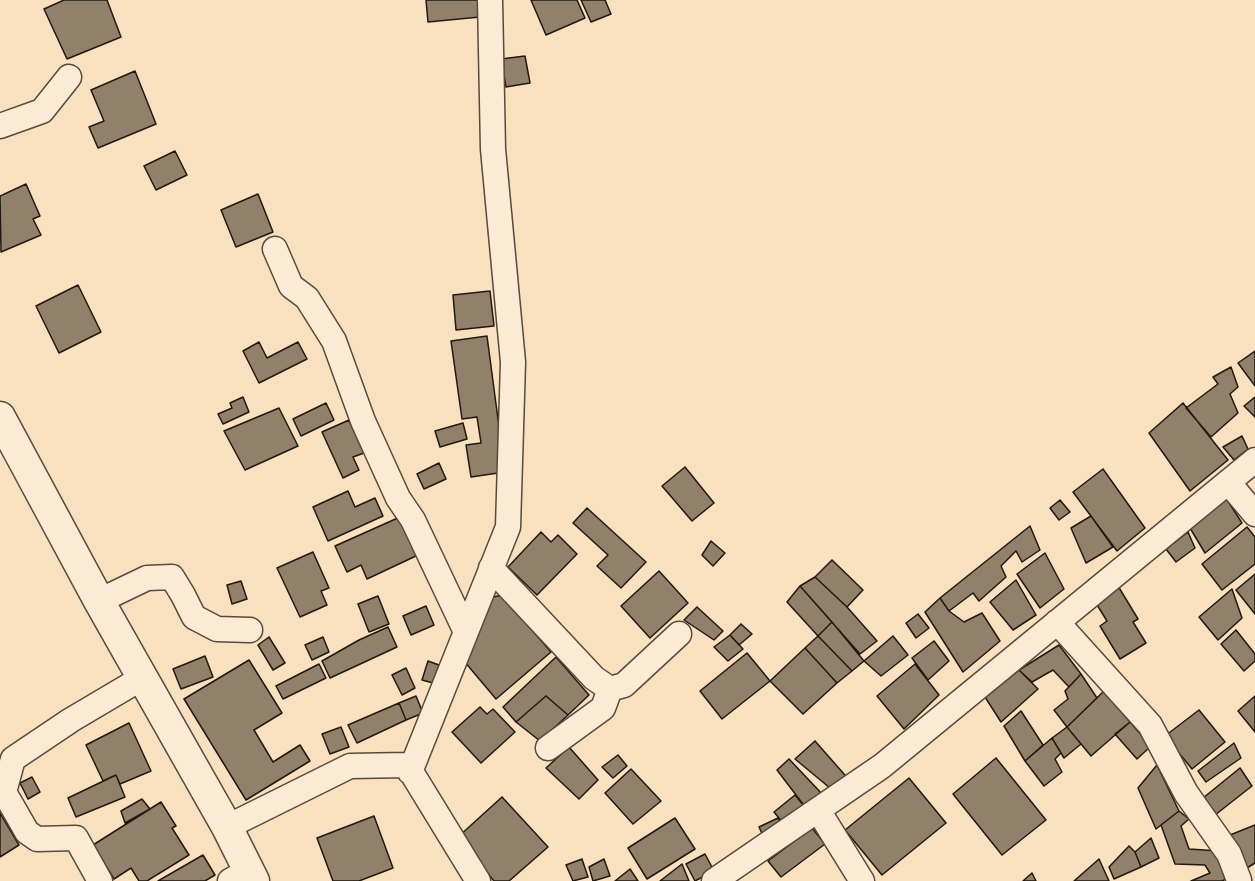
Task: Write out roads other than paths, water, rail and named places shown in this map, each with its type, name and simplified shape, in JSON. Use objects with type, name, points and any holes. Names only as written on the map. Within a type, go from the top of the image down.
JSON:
[{"type":"street","points":[[410,772],[508,527],[513,362],[493,149],[490,0]]},
{"type":"street","points":[[0,126],[42,111],[69,77]]},
{"type":"street","points":[[275,249],[291,286],[307,298],[334,341],[363,421],[389,479],[398,498],[413,520],[466,632]]},
{"type":"street","points":[[0,417],[99,601],[227,827],[244,877]]},
{"type":"street","points":[[714,881],[882,766],[1255,460]]},
{"type":"street","points":[[1228,482],[1255,514]]},
{"type":"street","points":[[491,568],[594,678],[610,689]]},
{"type":"street","points":[[99,601],[147,578],[171,577],[194,616],[217,629],[250,630]]},
{"type":"street","points":[[1057,622],[1150,725],[1186,793],[1229,854],[1239,881],[1255,871]]},
{"type":"street","points":[[610,689],[624,685],[679,634]]},
{"type":"street","points":[[100,881],[76,838],[37,839],[27,832],[4,792],[13,759],[71,720],[142,678]]},
{"type":"street","points":[[548,748],[603,708],[610,689]]},
{"type":"street","points":[[227,827],[350,766],[406,765],[478,881]]},
{"type":"street","points":[[818,810],[862,881]]}]
